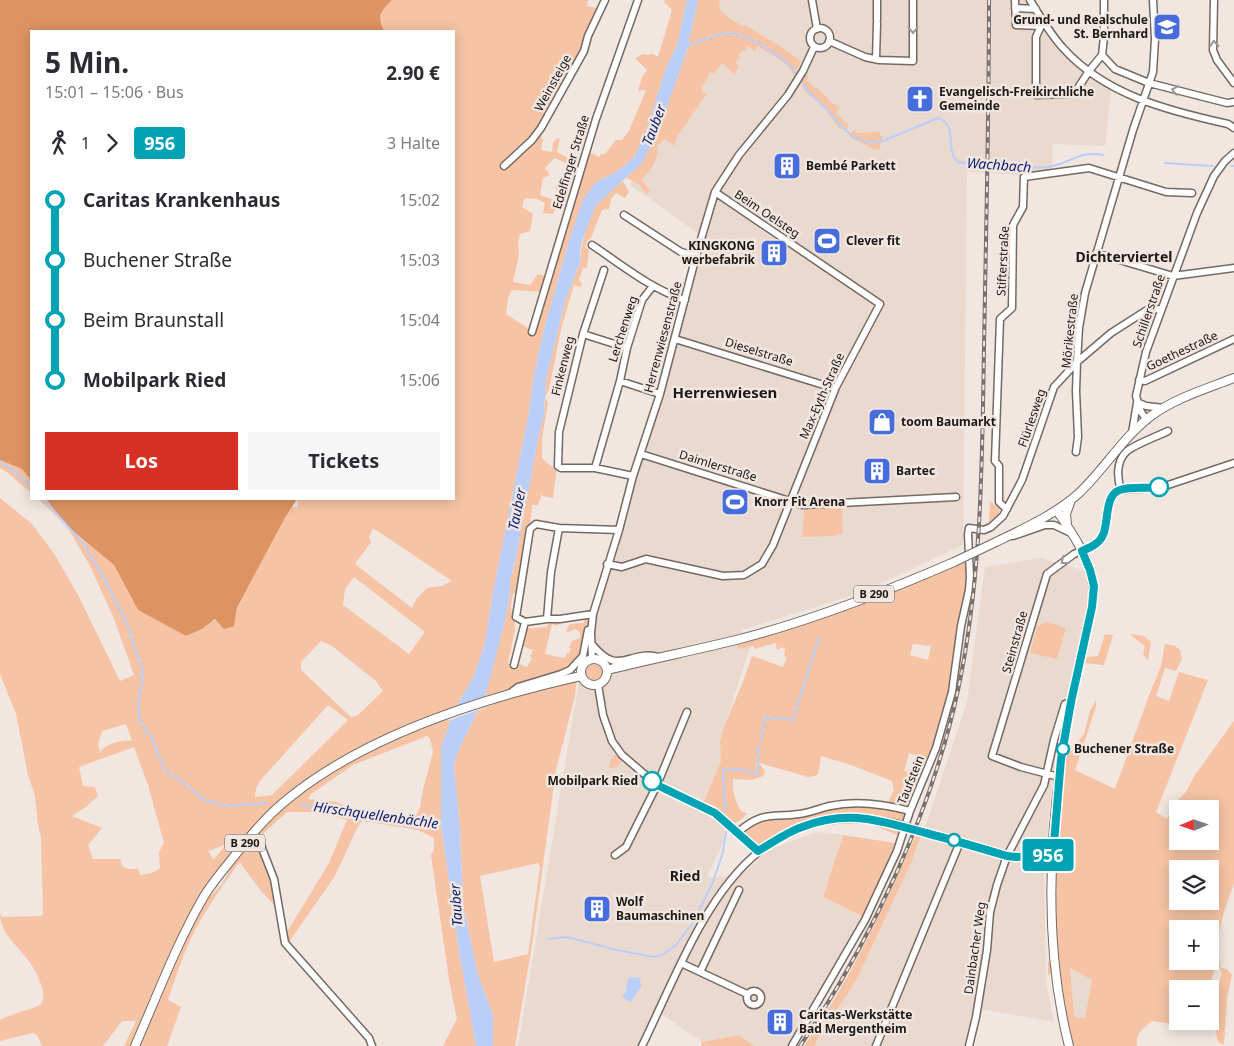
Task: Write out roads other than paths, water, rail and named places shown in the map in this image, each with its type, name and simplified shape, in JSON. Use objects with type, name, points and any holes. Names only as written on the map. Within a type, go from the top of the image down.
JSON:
[{"type":"main road","name":"B 290","points":[[607,670],[742,638],[807,618],[954,562],[1057,511],[1084,488],[1132,433],[1147,420],[1181,399],[1234,378]]},
{"type":"main road","points":[[1070,532],[1066,522],[1066,514],[1071,500]]},
{"type":"main road","points":[[1057,511],[1082,551],[1094,586],[1092,607],[1071,702],[1059,777],[1053,855],[1051,906],[1054,953],[1061,1006],[1070,1046]]},
{"type":"main road","points":[[592,658],[603,662],[607,670],[606,677],[598,685],[594,686],[586,683],[581,676],[582,665],[592,658]]},
{"type":"main road","name":"B 290","points":[[135,1046],[185,931],[215,880],[252,834],[288,798],[327,771],[370,748],[438,718],[504,695],[581,676]]},
{"type":"street","name":"Weinsteige","points":[[504,166],[542,128],[584,52],[588,36],[605,0]]},
{"type":"street","name":"Edelfinger Straße","points":[[532,332],[596,119],[638,0]]},
{"type":"street","name":"Herrenwiesenstraße","points":[[592,658],[593,614],[619,530],[633,476],[660,394],[696,256],[716,192],[739,155],[788,95],[803,72],[814,46],[811,36],[817,29],[812,0]]},
{"type":"street","points":[[876,59],[877,0]]},
{"type":"street","points":[[829,42],[865,57],[913,61],[913,0]]},
{"type":"street","points":[[1015,0],[1016,25],[1043,25]]},
{"type":"street","points":[[1030,0],[1036,8],[1043,25],[1063,48],[1089,71],[1134,98],[1232,125]]},
{"type":"street","points":[[1043,25],[1036,37],[1036,95],[1070,94],[1078,88],[1102,55],[1104,0]]},
{"type":"street","name":"Mörikestraße","points":[[1076,452],[1078,437],[1077,362],[1079,328],[1085,293],[1119,177],[1154,72],[1154,0]]},
{"type":"street","points":[[1214,0],[1213,50],[1234,83]]},
{"type":"street","points":[[1015,8],[1036,8]]},
{"type":"street","points":[[814,46],[822,48],[828,45],[829,42],[827,31],[817,29]]},
{"type":"street","points":[[1102,55],[1115,69],[1150,83],[1228,103],[1234,102]]},
{"type":"street","name":"Schillerstraße","points":[[1132,433],[1138,380],[1160,309],[1197,212],[1214,176],[1225,161],[1234,153]]},
{"type":"street","name":"Stifterstraße","points":[[1007,508],[999,502],[999,466],[995,461],[1000,320],[1012,308],[1014,225],[1023,207],[1024,177],[1089,168],[1166,192],[1192,193]]},
{"type":"street","name":"Beim Oelsteg","points":[[716,192],[880,304]]},
{"type":"street","points":[[624,214],[682,252],[696,256]]},
{"type":"street","points":[[592,245],[653,286],[669,295],[686,300]]},
{"type":"street","points":[[1096,253],[1173,276],[1234,268]]},
{"type":"street","name":"Finkenweg","points":[[595,468],[562,468],[558,466],[557,456],[559,432],[582,334],[604,270]]},
{"type":"street","name":"Lerchenweg","points":[[595,468],[620,381],[627,348],[642,300],[653,286]]},
{"type":"street","name":"Max-Eyth-Straße","points":[[607,564],[622,567],[646,558],[723,576],[744,575],[762,564],[799,482],[836,387],[880,304]]},
{"type":"street","name":"Flürlesweg","points":[[969,528],[984,530],[991,527],[1003,516],[1022,480],[1054,387],[1077,362],[1112,333],[1147,310],[1160,309]]},
{"type":"street","points":[[582,334],[627,348]]},
{"type":"street","name":"Dieselstraße","points":[[675,339],[830,387],[836,387]]},
{"type":"street","name":"Goethestraße","points":[[1138,380],[1145,380],[1234,339]]},
{"type":"street","name":"Lerchenweg","points":[[620,381],[660,394]]},
{"type":"street","points":[[1137,402],[1155,408],[1166,408]]},
{"type":"street","points":[[1137,402],[1147,420]]},
{"type":"street","points":[[1121,490],[1118,473],[1126,452],[1168,431]]},
{"type":"street","name":"Daimlerstraße","points":[[641,454],[790,500]]},
{"type":"street","points":[[1082,551],[1097,544],[1103,535],[1110,502],[1114,494],[1121,490],[1168,485],[1234,463]]},
{"type":"street","points":[[595,468],[633,476]]},
{"type":"street","points":[[790,500],[802,505],[956,497]]},
{"type":"street","points":[[504,695],[518,686],[570,670],[583,656],[593,614],[560,620],[547,619],[525,622],[516,617],[530,529],[536,524],[558,528],[619,530]]},
{"type":"street","points":[[999,540],[1045,525],[1070,532]]},
{"type":"street","points":[[547,619],[551,572],[558,528]]},
{"type":"street","name":"Taufstein","points":[[792,1046],[864,920],[897,851],[910,811],[936,748],[952,692],[961,626],[969,590],[969,528]]},
{"type":"street","name":"Steinstraße","points":[[1047,775],[992,756],[1048,574],[1074,554],[1082,551]]},
{"type":"street","points":[[514,665],[525,622]]},
{"type":"street","points":[[591,642],[603,656],[615,662],[652,655],[659,657]]},
{"type":"street","points":[[598,685],[603,716],[612,741],[622,755],[657,785],[715,813],[758,851]]},
{"type":"street","points":[[1059,777],[1047,775],[1054,740],[1065,704],[1071,702]]},
{"type":"street","points":[[615,855],[626,847],[657,785],[687,712]]},
{"type":"street","name":"Dainbacher Weg","points":[[969,1046],[976,1017],[990,912],[1007,856],[1044,785],[1047,775]]},
{"type":"street","points":[[738,832],[760,817],[801,814],[832,806],[880,803],[910,811]]},
{"type":"street","points":[[642,1046],[700,926],[732,877],[758,851],[800,827],[834,819],[856,818],[877,820],[898,824],[1007,856],[1053,855]]},
{"type":"street","points":[[252,834],[258,838],[274,879],[286,943],[369,1038],[372,1046]]},
{"type":"street","points":[[876,1046],[960,842]]},
{"type":"street","points":[[700,972],[739,890]]},
{"type":"street","points":[[681,963],[747,994]]},
{"type":"water","name":"Tauber","points":[[687,0],[698,0],[687,50],[657,135],[642,163],[596,205],[582,241],[581,260],[565,301],[546,380],[544,414],[510,581],[510,594],[505,621],[487,690],[455,758],[454,769],[460,828],[463,905],[478,975],[493,1016],[493,1046],[476,1046],[459,951],[441,824],[441,746],[456,707],[474,676],[485,643],[493,592],[529,412],[534,375],[544,329],[569,241],[583,199],[596,182],[618,171],[634,157],[646,132],[665,71],[677,45]]},
{"type":"water","points":[[629,978],[640,978],[641,987],[631,1002],[622,997],[627,990],[626,985]]},
{"type":"waterway","name":"Wachbach","points":[[686,47],[720,34],[737,34],[747,37],[777,55],[796,73]]},
{"type":"waterway","name":"Wachbach","points":[[803,83],[846,131],[852,136],[865,141],[883,141],[938,118],[944,121],[949,129],[953,155],[958,162],[1042,168],[1062,164],[1086,154],[1103,155]]},
{"type":"waterway","name":"Wachbach","points":[[1165,163],[1213,166]]},
{"type":"waterway","points":[[0,463],[7,466],[30,485]]},
{"type":"waterway","name":"Hirschquellenbächle","points":[[44,500],[83,543],[104,578],[127,624],[143,672],[138,704],[140,721],[152,739],[165,770],[204,800],[228,806],[267,803]]},
{"type":"waterway","points":[[761,739],[765,717],[793,720],[819,637]]},
{"type":"waterway","points":[[725,812],[723,770],[737,769],[757,774],[759,746]]},
{"type":"waterway","name":"Hirschquellenbächle","points":[[301,804],[397,821],[441,825]]},
{"type":"waterway","points":[[548,939],[567,937],[654,957],[664,954],[676,945],[692,924],[713,882],[723,852],[726,832]]},
{"type":"railway","points":[[800,1046],[851,964],[896,875],[932,783],[947,736],[966,648],[976,562],[981,477],[989,0]]},
{"type":"place","name":"Grund- und Realschule St. Bernhard","points":[[1167,27]]},
{"type":"place","name":"Evangelisch-Freikirchliche Gemeinde","points":[[920,99]]},
{"type":"place","name":"Bembé Parkett","points":[[787,166]]},
{"type":"place","name":"Clever fit","points":[[827,241]]},
{"type":"place","name":"KINGKONG werbefabrik","points":[[774,253]]},
{"type":"place","name":"toom Baumarkt","points":[[882,422]]},
{"type":"place","name":"Bartec","points":[[877,471]]},
{"type":"place","name":"Knorr Fit Arena","points":[[735,502]]},
{"type":"place","name":"Buchener Straße","points":[[1063,749]]},
{"type":"place","name":"Mobilpark Ried","points":[[652,781]]},
{"type":"place","name":"Wolf Baumaschinen","points":[[597,909]]},
{"type":"place","name":"Caritas-Werkstätte Bad Mergentheim","points":[[780,1022]]},
{"type":"district","name":"Dichterviertel","points":[[1124,257]]},
{"type":"district","name":"Herrenwiesen","points":[[725,393]]},
{"type":"district","name":"Ried","points":[[685,876]]}]
